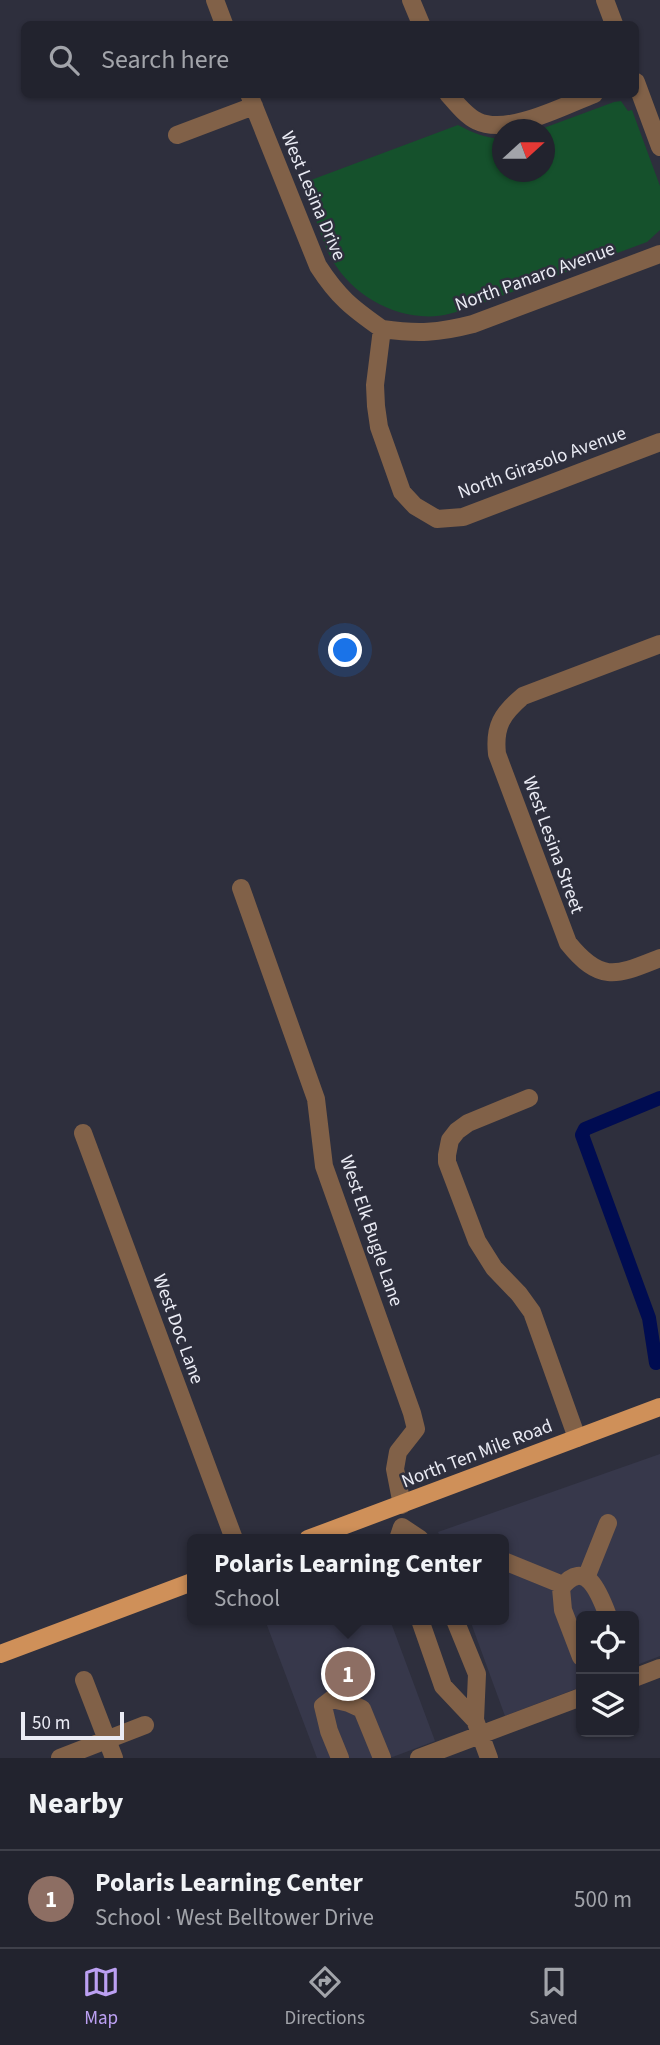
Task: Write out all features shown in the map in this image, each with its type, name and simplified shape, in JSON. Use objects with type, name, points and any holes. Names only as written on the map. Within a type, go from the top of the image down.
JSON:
[{"type":"main road","name":"North Ten Mile Road","points":[[322,1534],[660,1407]]},
{"type":"main road","points":[[0,1654],[187,1584]]},
{"type":"street","points":[[215,0],[223,21]]},
{"type":"street","points":[[411,0],[420,21]]},
{"type":"street","points":[[605,0],[613,21]]},
{"type":"street","points":[[639,92],[660,147]]},
{"type":"street","points":[[452,98],[477,121],[498,126],[516,124],[584,98]]},
{"type":"street","points":[[177,135],[252,100]]},
{"type":"street","name":"West Lesina Drive","points":[[252,100],[317,266],[349,305],[382,329]]},
{"type":"street","name":"North Panaro Avenue","points":[[382,329],[413,334],[446,331],[473,324],[660,254]]},
{"type":"street","name":"North Girasolo Avenue","points":[[382,329],[374,385],[379,427],[402,492],[415,506],[438,519],[463,517],[660,442]]},
{"type":"street","name":"West Lesina Street","points":[[658,652],[523,696],[508,709],[498,726],[496,738],[498,754],[568,943],[580,959],[608,972],[624,973],[660,958]]},
{"type":"street","name":"West Elk Bugle Lane","points":[[241,888],[316,1099],[324,1166],[412,1413],[416,1429],[398,1452],[398,1506]]},
{"type":"street","points":[[529,1098],[468,1123],[457,1131],[450,1140],[447,1162],[477,1241],[494,1268],[532,1312],[577,1438]]},
{"type":"street","name":"West Doc Lane","points":[[83,1133],[232,1534]]},
{"type":"street","points":[[398,1506],[400,1533]]},
{"type":"street","points":[[586,1578],[608,1523]]},
{"type":"street","points":[[509,1563],[563,1586]]},
{"type":"street","points":[[576,1644],[560,1598],[567,1580],[582,1576],[586,1578],[598,1589],[606,1611]]},
{"type":"street","points":[[422,1625],[443,1686],[478,1728]]},
{"type":"street","points":[[457,1625],[477,1674],[478,1728],[489,1758]]},
{"type":"street","points":[[639,1676],[660,1668]]},
{"type":"street","points":[[84,1681],[114,1758]]},
{"type":"street","points":[[340,1758],[323,1706],[332,1699],[362,1709],[382,1758]]},
{"type":"street","points":[[419,1758],[478,1728],[576,1699]]},
{"type":"street","points":[[60,1758],[145,1725]]},
{"type":"shaded area","points":[[660,1454],[660,1656],[639,1664],[639,1611],[576,1611],[576,1689],[505,1716],[472,1625],[509,1625],[509,1534],[438,1532]]},
{"type":"shaded area","points":[[267,1625],[392,1625],[435,1741],[390,1758],[317,1758]]},
{"type":"green space","points":[[621,101],[628,111],[632,110],[660,186],[660,230],[647,242],[469,308],[434,316],[406,314],[378,304],[343,276],[334,263],[303,183],[458,125],[492,138],[492,182],[555,182],[555,124]]},
{"type":"waterway","points":[[656,1363],[649,1318],[582,1135],[585,1129],[660,1098]]},
{"type":"place","name":"Polaris Learning Center","points":[[348,1674]]}]
